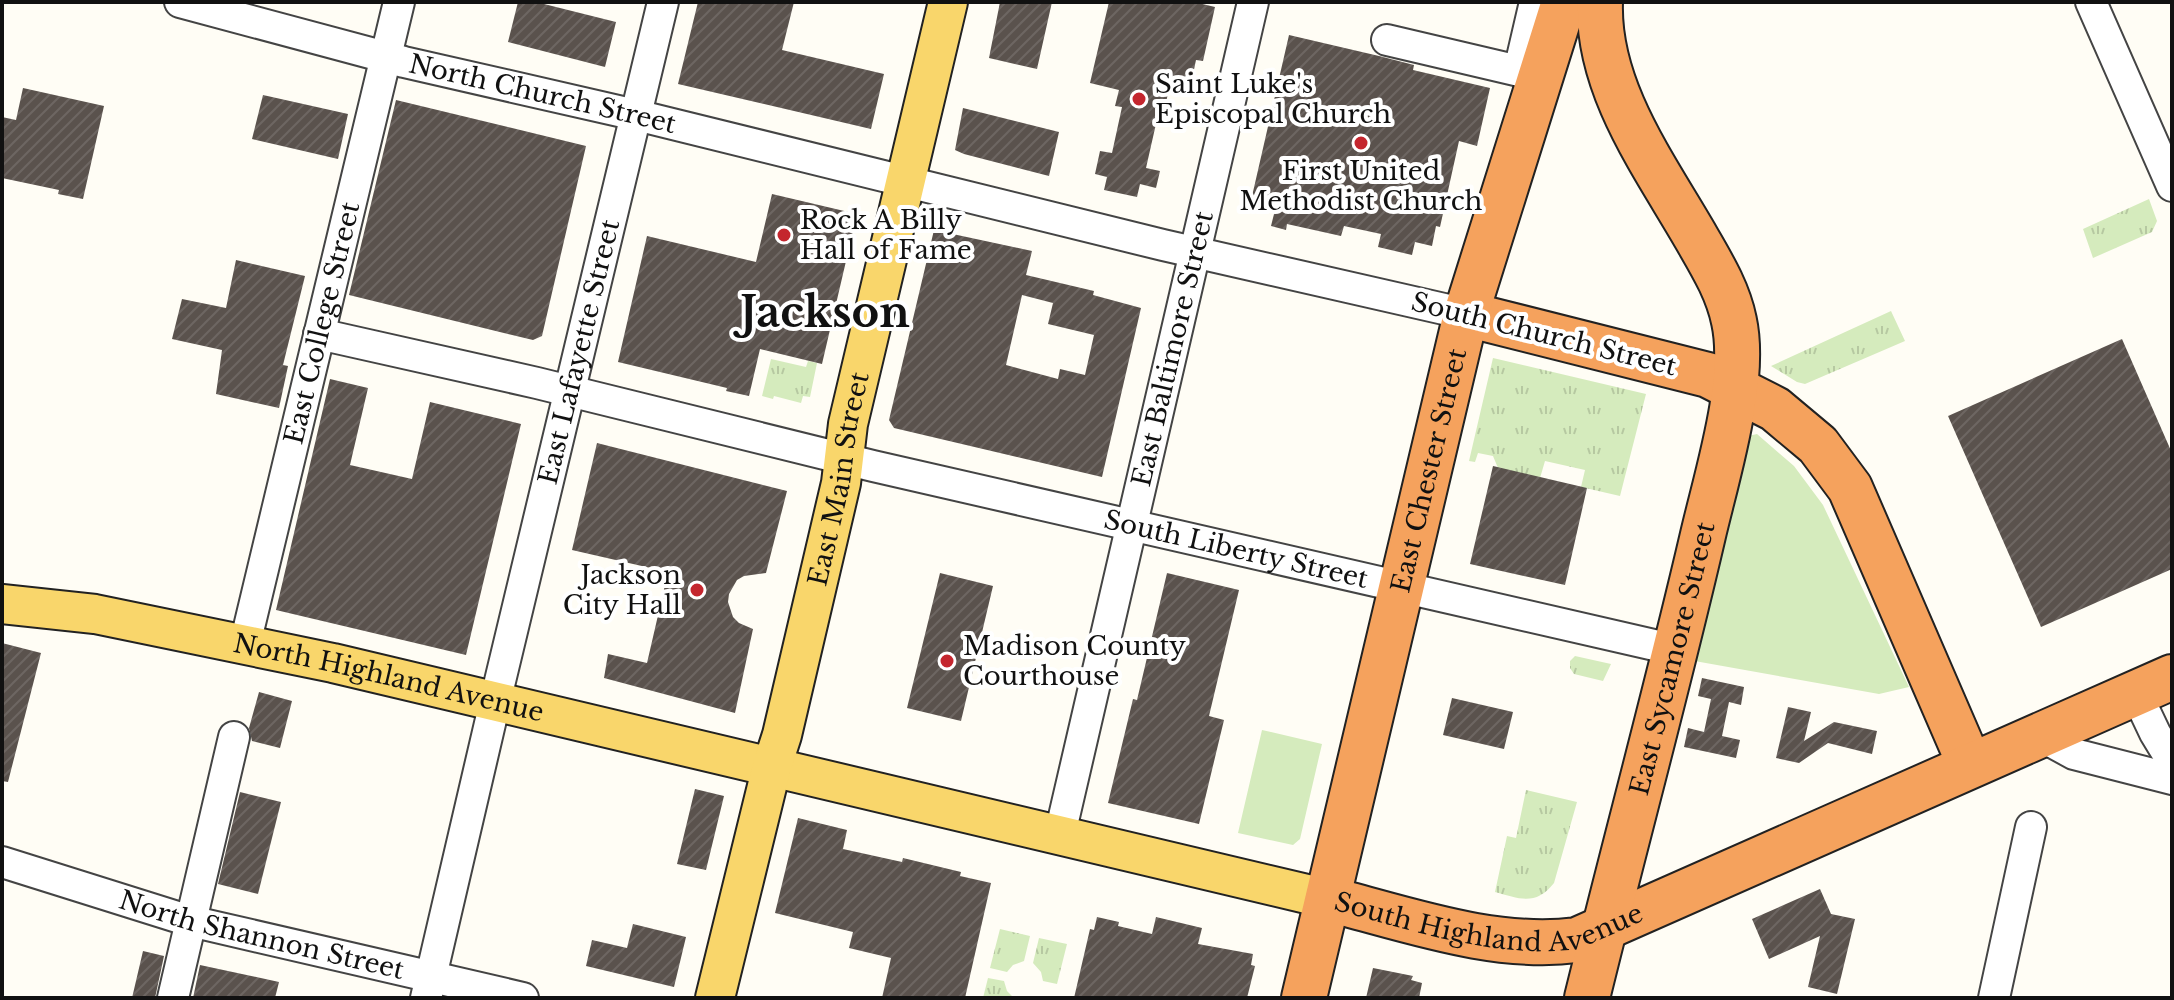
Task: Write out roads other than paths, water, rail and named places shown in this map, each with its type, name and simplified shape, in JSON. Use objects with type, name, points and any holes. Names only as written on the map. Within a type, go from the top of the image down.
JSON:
[{"type":"highway","name":"East Chester Street","points":[[1304,998],[1466,314],[1564,2]]},
{"type":"highway","name":"East Sycamore Street","points":[[1587,998],[1676,650],[1730,420],[1735,322],[1723,284],[1624,110],[1607,67],[1599,27],[1600,2]]},
{"type":"highway","points":[[1624,110],[1622,48],[1626,2]]},
{"type":"highway","points":[[1485,253],[1519,71]]},
{"type":"highway","name":"South Church Street","points":[[1466,314],[1696,371],[1775,409],[1818,445],[1850,488],[1970,765]]},
{"type":"highway","name":"South Highland Avenue","points":[[1328,899],[1509,942],[1577,940],[2154,685]]},
{"type":"main road","name":"East Main Street","points":[[715,998],[789,706],[841,483],[852,408],[948,2]]},
{"type":"main road","name":"North Highland Avenue","points":[[2,604],[95,614],[245,644],[772,766]]},
{"type":"main road","name":"South Highland Avenue","points":[[772,766],[1328,899]]},
{"type":"street","name":"North Church Street","points":[[180,2],[404,62],[906,182]]},
{"type":"street","name":"East College Street","points":[[245,644],[399,2]]},
{"type":"street","name":"East Lafayette Street","points":[[428,987],[663,2]]},
{"type":"street","points":[[1387,40],[1519,71],[1535,2]]},
{"type":"street","points":[[2091,2],[2172,186]]},
{"type":"street","name":"East Baltimore Street","points":[[1060,834],[1196,251],[1247,3]]},
{"type":"street","name":"South Church Street","points":[[906,182],[1466,314]]},
{"type":"street","name":"South Liberty Street","points":[[319,334],[1400,589],[1676,650]]},
{"type":"street","points":[[2154,685],[2155,733],[2172,761]]},
{"type":"street","points":[[2039,735],[2074,754],[2172,779]]},
{"type":"street","points":[[173,998],[234,737]]},
{"type":"street","points":[[1994,998],[2031,827]]},
{"type":"street","name":"North Shannon Street","points":[[2,862],[190,921],[428,987],[523,998]]},
{"type":"place","name":"Saint Luke's Episcopal Church","points":[[1139,99]]},
{"type":"place","name":"First United Methodist Church","points":[[1361,143]]},
{"type":"place","name":"Rock A Billy Hall of Fame","points":[[784,235]]},
{"type":"place","name":"Jackson City Hall","points":[[697,590]]},
{"type":"place","name":"Madison County Courthouse","points":[[947,661]]},
{"type":"district","name":"Jackson","points":[[825,312]]}]
